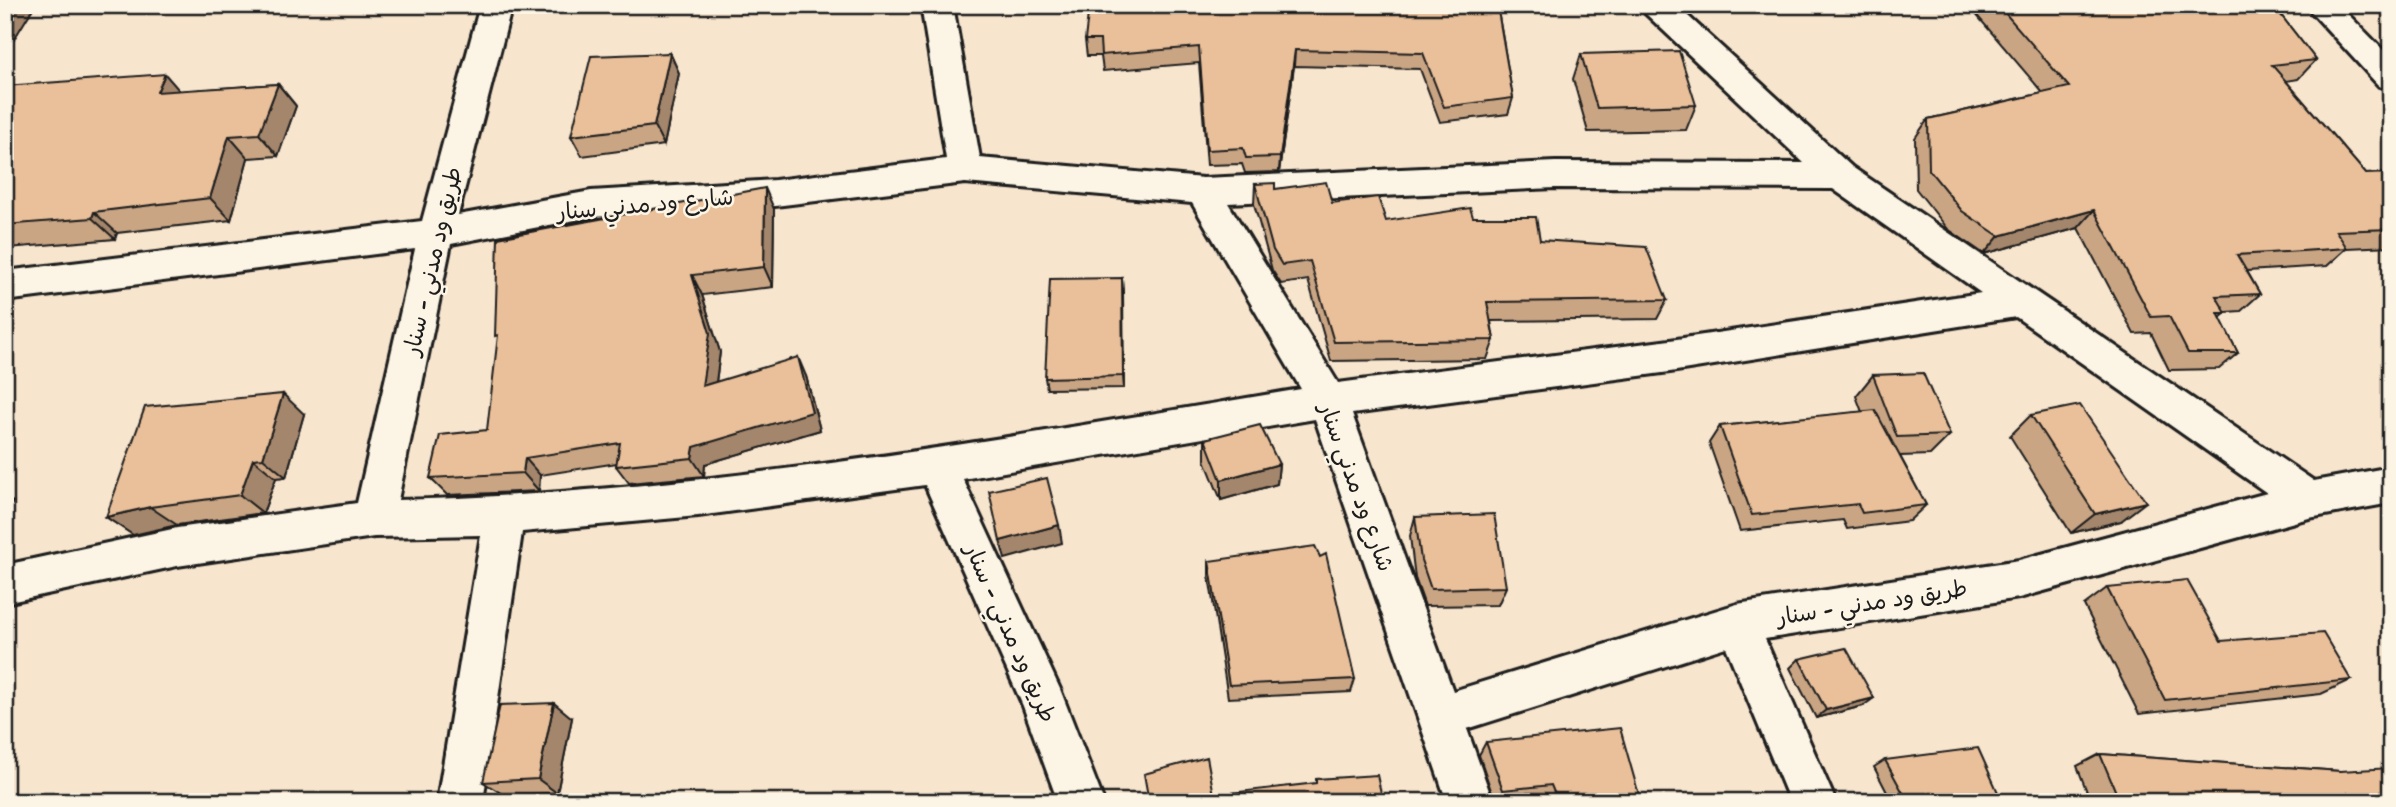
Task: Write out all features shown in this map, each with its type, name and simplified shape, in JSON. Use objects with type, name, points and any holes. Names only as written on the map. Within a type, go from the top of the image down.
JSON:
[{"type":"street","name":"طريق ود مدني - سنار","points":[[374,519],[436,233],[496,5]]},
{"type":"street","points":[[937,5],[965,170]]},
{"type":"street","points":[[1656,5],[1840,176],[2309,500]]},
{"type":"street","points":[[2320,5],[2391,78]]},
{"type":"street","name":"شارع ود مدني سنار","points":[[5,286],[436,233],[591,204],[775,193],[965,170],[1203,191],[1555,175],[1840,176]]},
{"type":"street","name":"شارع ود مدني سنار","points":[[1203,191],[1328,401],[1470,802]]},
{"type":"street","points":[[5,584],[177,547],[374,519],[504,516],[698,498],[937,466],[1328,401],[1670,356],[2023,301]]},
{"type":"street","name":"طريق ود مدني - سنار","points":[[937,466],[1044,704],[1081,802]]},
{"type":"street","name":"طريق ود مدني - سنار","points":[[1438,717],[1737,624],[2020,579],[2309,500],[2391,485]]},
{"type":"street","points":[[460,802],[504,516]]},
{"type":"street","points":[[1737,624],[1813,802]]},
{"type":"building","points":[[1089,5],[1497,5],[1513,98],[1444,107],[1423,53],[1295,50],[1280,157],[1246,158],[1243,148],[1207,150],[1199,47],[1101,55],[1100,40],[1085,40]]},
{"type":"building","points":[[1998,5],[2273,5],[2316,60],[2272,65],[2366,174],[2391,173],[2391,229],[2336,231],[2347,248],[2237,255],[2260,294],[2216,296],[2226,313],[2218,313],[2238,353],[2188,353],[2169,316],[2151,317],[2094,210],[1999,236],[1962,211],[1929,170],[1928,119],[2069,87]]},
{"type":"building","points":[[1679,51],[1696,105],[1597,108],[1581,54]]},
{"type":"building","points":[[670,53],[654,126],[571,136],[591,56]]},
{"type":"building","points":[[165,74],[157,92],[278,84],[259,134],[229,136],[210,198],[94,212],[92,218],[5,225],[5,86]]},
{"type":"building","points":[[1326,182],[1332,203],[1378,197],[1386,221],[1470,208],[1473,217],[1536,217],[1540,240],[1646,247],[1667,300],[1487,302],[1494,340],[1334,342],[1310,261],[1282,265],[1273,250],[1255,184],[1275,183],[1275,189]]},
{"type":"building","points":[[765,188],[764,267],[692,275],[710,333],[702,386],[798,357],[812,412],[694,447],[692,458],[616,466],[620,443],[525,458],[523,473],[430,478],[440,435],[487,430],[498,335],[495,336],[498,238]]},
{"type":"building","points":[[1122,278],[1123,376],[1045,378],[1050,279]]},
{"type":"building","points":[[1923,373],[1950,435],[1897,437],[1873,375]]},
{"type":"building","points":[[283,394],[263,458],[253,459],[240,495],[150,507],[106,517],[145,407]]},
{"type":"building","points":[[2080,405],[2146,502],[2095,514],[2031,415]]},
{"type":"building","points":[[1875,410],[1926,505],[1862,513],[1858,504],[1752,515],[1720,426]]},
{"type":"building","points":[[1260,425],[1279,464],[1221,480],[1205,439]]},
{"type":"building","points":[[1047,478],[1059,525],[1000,541],[989,491]]},
{"type":"building","points":[[1494,514],[1506,587],[1431,589],[1421,560],[1415,517]]},
{"type":"building","points":[[1315,546],[1320,557],[1326,554],[1355,679],[1229,685],[1209,561]]},
{"type":"building","points":[[2187,580],[2221,641],[2323,633],[2351,680],[2165,700],[2107,588]]},
{"type":"building","points":[[1846,648],[1874,698],[1826,710],[1799,659]]},
{"type":"building","points":[[554,703],[538,779],[483,782],[500,705]]},
{"type":"building","points":[[1620,728],[1641,802],[1558,802],[1551,785],[1503,790],[1486,742]]},
{"type":"building","points":[[1978,748],[2001,799],[1982,802],[1908,802],[1885,760]]},
{"type":"building","points":[[2100,754],[2340,771],[2391,768],[2391,802],[2120,802]]},
{"type":"building","points":[[1207,757],[1214,795],[1316,783],[1316,779],[1377,775],[1383,802],[1149,802],[1144,774]]},
{"type":"building","points":[[1686,797],[1688,802],[1650,802]]}]
